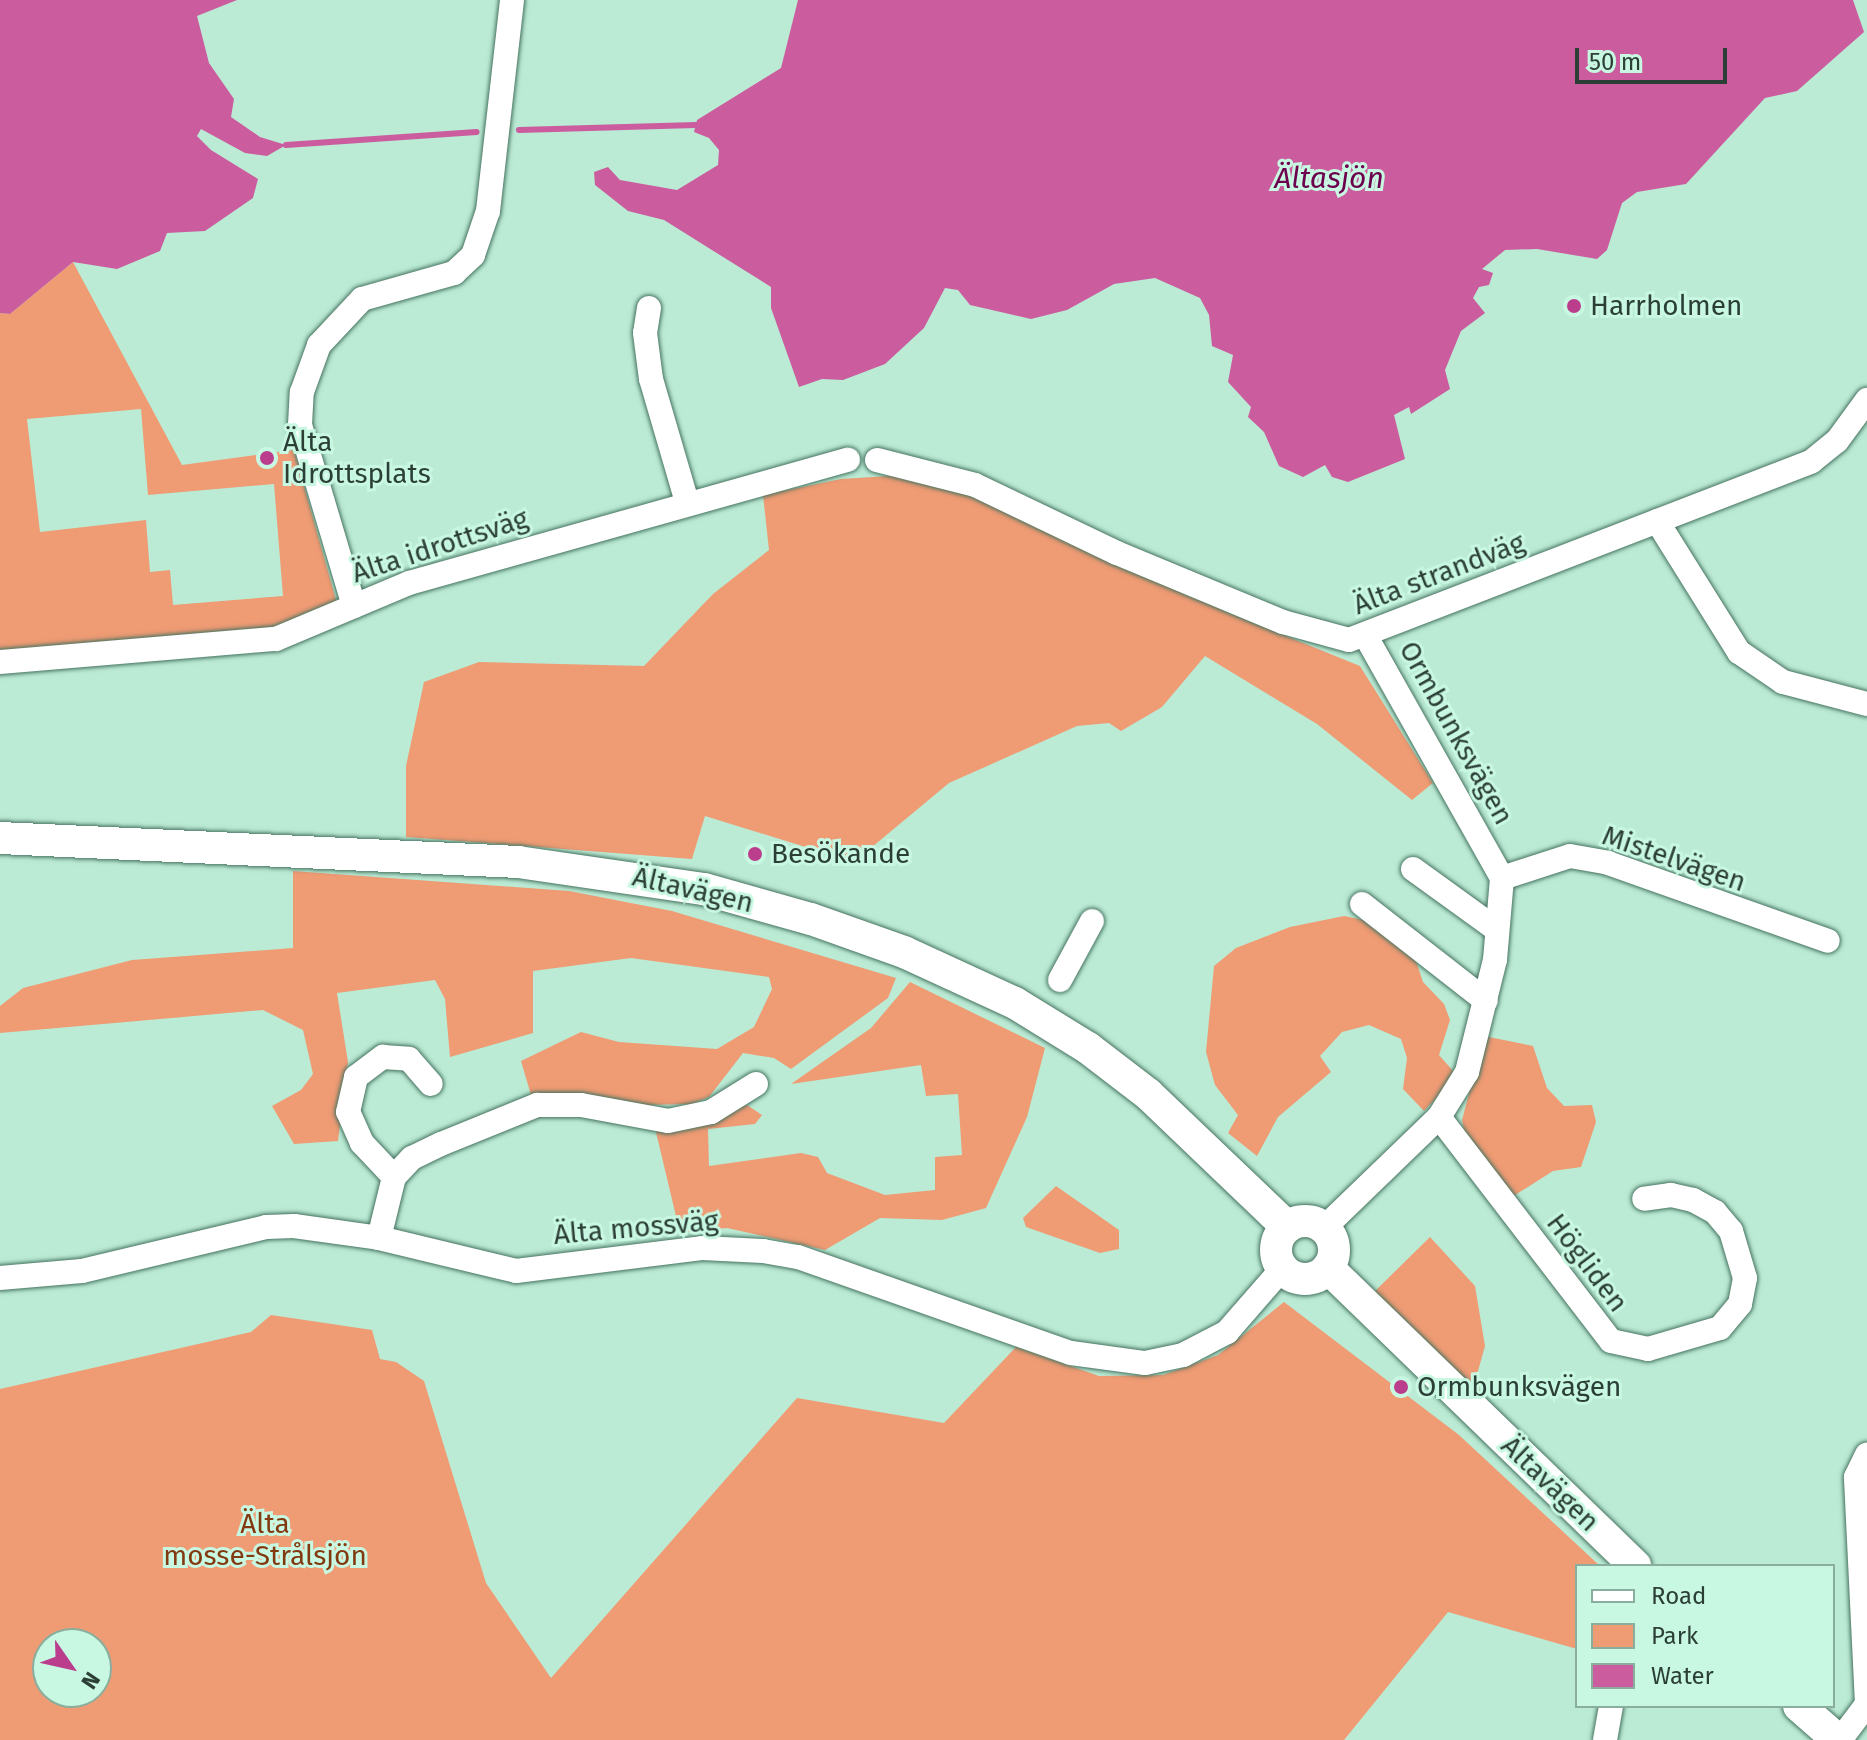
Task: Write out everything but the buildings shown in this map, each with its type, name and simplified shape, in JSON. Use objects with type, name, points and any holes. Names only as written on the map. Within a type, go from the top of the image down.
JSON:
[{"type":"main road","name":"Ältavägen","points":[[0,838],[518,862],[704,889],[811,919],[904,952],[1015,1003],[1088,1048],[1148,1094],[1287,1227]]},
{"type":"main road","points":[[1307,1221],[1324,1228],[1334,1249],[1328,1268],[1310,1279],[1282,1269],[1276,1253],[1287,1227],[1307,1221]]},
{"type":"main road","name":"Ältavägen","points":[[1328,1268],[1633,1564]]},
{"type":"main road","points":[[1801,1708],[1839,1740]]},
{"type":"street","points":[[354,606],[300,425],[302,392],[319,345],[362,299],[454,273],[473,255],[488,211],[512,0]]},
{"type":"street","points":[[649,308],[645,333],[651,379],[687,502]]},
{"type":"street","name":"Älta strandväg","points":[[877,460],[975,485],[1117,553],[1313,634],[1366,637],[1812,461],[1837,441],[1867,400]]},
{"type":"street","name":"Älta idrottsväg","points":[[0,662],[276,639],[409,583],[687,502],[848,460]]},
{"type":"street","points":[[1657,521],[1739,652],[1783,682],[1867,704]]},
{"type":"street","name":"Ormbunksvägen","points":[[1366,637],[1502,878]]},
{"type":"street","name":"Mistelvägen","points":[[1502,878],[1547,859],[1570,856],[1608,863],[1828,941]]},
{"type":"street","points":[[1413,869],[1496,929]]},
{"type":"street","points":[[1324,1228],[1439,1117],[1467,1072],[1486,1001],[1502,878]]},
{"type":"street","points":[[1362,904],[1486,1001]]},
{"type":"street","points":[[1060,980],[1092,921]]},
{"type":"street","points":[[394,1177],[362,1143],[348,1112],[356,1077],[383,1057],[409,1059],[431,1084]]},
{"type":"street","points":[[379,1238],[394,1177],[431,1148],[537,1105],[581,1105],[668,1121],[711,1112],[756,1084]]},
{"type":"street","name":"Högliden","points":[[1439,1117],[1611,1341],[1648,1349],[1720,1328],[1740,1304],[1745,1278],[1731,1231],[1715,1212],[1693,1200],[1671,1195],[1644,1199]]},
{"type":"street","name":"Älta mossväg","points":[[0,1278],[82,1271],[266,1227],[379,1238],[516,1271],[702,1248],[763,1251],[798,1257],[1071,1353],[1132,1363],[1183,1355],[1227,1332],[1282,1269]]},
{"type":"street","points":[[1839,1740],[1867,1704],[1856,1477],[1867,1454]]},
{"type":"street","points":[[1605,1740],[1611,1708]]},
{"type":"green space","name":"Älta Idrottsplats","points":[[73,262],[182,465],[294,450],[340,614],[294,634],[0,651],[0,313],[10,314]],"holes":[[[141,409],[148,495],[274,484],[283,596],[173,605],[170,570],[150,572],[146,520],[40,532],[27,419]]]},
{"type":"green space","points":[[904,475],[1008,501],[1224,611],[1360,666],[1433,783],[1412,800],[1317,724],[1205,656],[1162,707],[1121,731],[1109,723],[1077,726],[949,783],[854,862],[705,816],[692,859],[406,837],[406,766],[424,682],[479,662],[644,666],[713,594],[769,550],[763,495],[841,479]]},
{"type":"green space","points":[[293,871],[569,891],[672,911],[896,978],[888,998],[791,1069],[774,1058],[743,1053],[709,1097],[692,1104],[646,1105],[581,1093],[531,1095],[521,1061],[581,1032],[619,1042],[717,1049],[754,1027],[772,989],[769,977],[631,958],[533,971],[533,1033],[450,1057],[445,999],[435,980],[337,993],[348,1062],[338,1141],[294,1144],[272,1106],[301,1090],[313,1074],[303,1030],[263,1010],[0,1033],[0,1006],[23,988],[132,960],[293,948]]},
{"type":"green space","points":[[1344,916],[1364,920],[1416,961],[1423,982],[1444,1004],[1450,1020],[1439,1055],[1453,1071],[1447,1087],[1424,1111],[1403,1089],[1407,1058],[1401,1039],[1369,1025],[1342,1032],[1320,1056],[1331,1072],[1278,1117],[1257,1156],[1228,1133],[1238,1115],[1215,1085],[1206,1052],[1214,966],[1236,948],[1290,927]]},
{"type":"green space","points":[[910,982],[1045,1048],[1027,1117],[986,1208],[942,1220],[880,1218],[825,1250],[727,1228],[680,1233],[655,1128],[747,1105],[762,1115],[755,1124],[708,1129],[709,1166],[801,1153],[818,1157],[827,1173],[885,1195],[935,1190],[935,1157],[962,1155],[958,1094],[926,1096],[921,1065],[791,1084],[871,1028]]},
{"type":"green space","points":[[1484,1036],[1533,1046],[1547,1088],[1564,1106],[1592,1105],[1596,1122],[1581,1167],[1553,1171],[1512,1197],[1465,1135],[1462,1120]]},
{"type":"green space","points":[[1056,1186],[1119,1230],[1119,1249],[1100,1253],[1026,1227],[1023,1218]]},
{"type":"green space","points":[[1430,1237],[1475,1286],[1485,1346],[1478,1371],[1481,1405],[1369,1297]]},
{"type":"green space","name":"Älta mosse-Strålsjön","points":[[1284,1302],[1459,1435],[1598,1564],[1575,1564],[1575,1648],[1448,1612],[1344,1740],[0,1740],[0,1389],[251,1332],[271,1315],[372,1330],[380,1359],[396,1362],[424,1381],[486,1583],[551,1678],[797,1398],[944,1423],[1016,1347],[1099,1376],[1163,1375],[1218,1355]]},
{"type":"water","points":[[0,0],[237,0],[197,16],[209,63],[234,99],[231,117],[260,137],[286,145],[267,156],[245,153],[201,129],[197,136],[211,150],[258,179],[253,198],[205,231],[167,233],[160,251],[117,269],[73,262],[10,314],[0,313]]},
{"type":"water","name":"Ältasjön","points":[[798,0],[1853,0],[1864,32],[1797,91],[1765,98],[1686,184],[1637,192],[1622,203],[1607,250],[1597,259],[1537,249],[1505,250],[1482,269],[1493,273],[1489,285],[1479,287],[1473,298],[1485,313],[1461,331],[1445,370],[1450,389],[1411,414],[1409,407],[1394,415],[1405,459],[1348,482],[1332,477],[1325,465],[1303,477],[1279,466],[1264,432],[1248,417],[1251,407],[1228,382],[1233,355],[1212,346],[1209,315],[1200,298],[1155,278],[1114,284],[1067,310],[1031,319],[970,305],[958,290],[945,288],[924,328],[885,364],[843,380],[822,379],[799,387],[771,308],[771,287],[664,220],[628,211],[595,185],[594,172],[608,167],[620,180],[677,190],[718,165],[719,150],[709,138],[694,132],[697,120],[781,68]]},
{"type":"waterway","points":[[519,130],[696,125]]},
{"type":"waterway","points":[[286,145],[477,132]]},
{"type":"place","name":"Harrholmen","points":[[1574,306]]},
{"type":"place","name":"Älta Idrottsplats","points":[[267,458]]},
{"type":"place","name":"Besökande","points":[[755,854]]},
{"type":"place","name":"Ormbunksvägen","points":[[1401,1387]]}]
